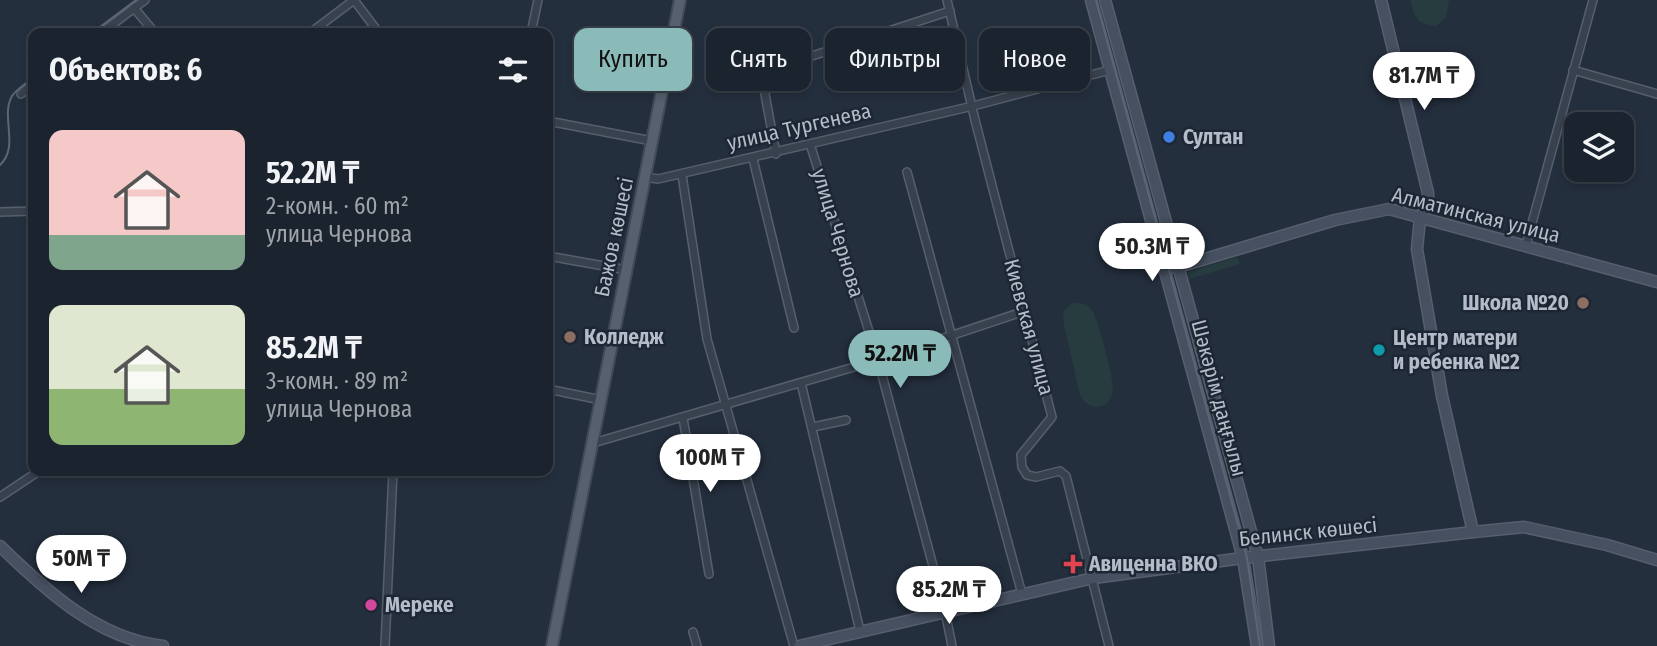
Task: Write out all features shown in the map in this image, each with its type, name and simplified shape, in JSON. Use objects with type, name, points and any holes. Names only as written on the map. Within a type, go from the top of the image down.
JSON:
[{"type":"main road","name":"Бажов көшесі","points":[[552,646],[680,0]]},
{"type":"main road","name":"Шәкәрім даңғылы","points":[[1091,0],[1243,558],[1257,646]]},
{"type":"main road","name":"Шәкәрім даңғылы","points":[[1105,0],[1258,557],[1269,646]]},
{"type":"main road","points":[[1381,0],[1428,193],[1420,218],[1417,249],[1443,396],[1473,532]]},
{"type":"main road","name":"улица Тургенева","points":[[1110,70],[1124,66]]},
{"type":"main road","name":"Алматинская улица","points":[[1165,271],[1335,220],[1389,209],[1657,282]]},
{"type":"main road","name":"Белинск көшесі","points":[[797,646],[1093,578],[1473,532],[1524,527],[1607,545],[1657,560]]},
{"type":"main road","points":[[0,546],[42,587],[104,628],[150,645],[163,646]]},
{"type":"street","points":[[108,28],[145,0]]},
{"type":"street","points":[[317,28],[354,0],[375,28]]},
{"type":"street","points":[[532,28],[538,0]]},
{"type":"street","name":"Киевская улица","points":[[947,0],[1052,417],[1021,455],[1023,467],[1027,475],[1035,477],[1060,471],[1066,476],[1110,646]]},
{"type":"street","points":[[1526,245],[1593,0]]},
{"type":"street","points":[[134,8],[151,28]]},
{"type":"street","points":[[776,153],[762,78],[769,70],[950,11]]},
{"type":"street","name":"улица Тургенева","points":[[646,177],[658,180],[753,159],[1110,70]]},
{"type":"street","points":[[1573,71],[1657,94]]},
{"type":"street","points":[[21,94],[28,88]]},
{"type":"street","points":[[553,122],[652,141]]},
{"type":"street","name":"улица Чернова","points":[[810,144],[878,360],[952,646]]},
{"type":"street","points":[[753,159],[794,328]]},
{"type":"street","points":[[907,172],[1022,594]]},
{"type":"street","points":[[682,175],[706,339],[797,646]]},
{"type":"street","points":[[0,212],[28,211]]},
{"type":"street","points":[[553,257],[627,270]]},
{"type":"street","points":[[593,443],[878,360],[1025,311]]},
{"type":"street","points":[[801,383],[860,631]]},
{"type":"street","points":[[553,390],[601,400]]},
{"type":"street","points":[[683,418],[709,574]]},
{"type":"street","points":[[813,427],[846,420]]},
{"type":"street","points":[[0,497],[32,476]]},
{"type":"street","points":[[384,646],[393,476]]},
{"type":"street","points":[[694,632],[697,646]]},
{"type":"green space","points":[[1410,0],[1449,0],[1446,17],[1436,26],[1425,24],[1415,16]]},
{"type":"green space","points":[[1237,257],[1240,264],[1189,279],[1188,272]]},
{"type":"green space","points":[[1071,303],[1084,304],[1091,309],[1105,348],[1113,389],[1109,401],[1100,407],[1089,405],[1080,395],[1063,320],[1064,311]]},
{"type":"tram line","points":[[99,28],[136,0]]},
{"type":"tram line","points":[[1096,0],[1247,558],[1260,646]]},
{"type":"tram line","points":[[0,165],[9,149],[9,104],[14,93],[28,82]]},
{"type":"place","name":"Султан","points":[[1169,137]]},
{"type":"place","name":"Школа №20","points":[[1583,303]]},
{"type":"place","name":"Колледж","points":[[570,337]]},
{"type":"place","name":"Центр матери и ребенка №2","points":[[1379,350]]},
{"type":"place","name":"Авиценна ВКО","points":[[1073,564]]},
{"type":"place","name":"Мереке","points":[[371,605]]}]
